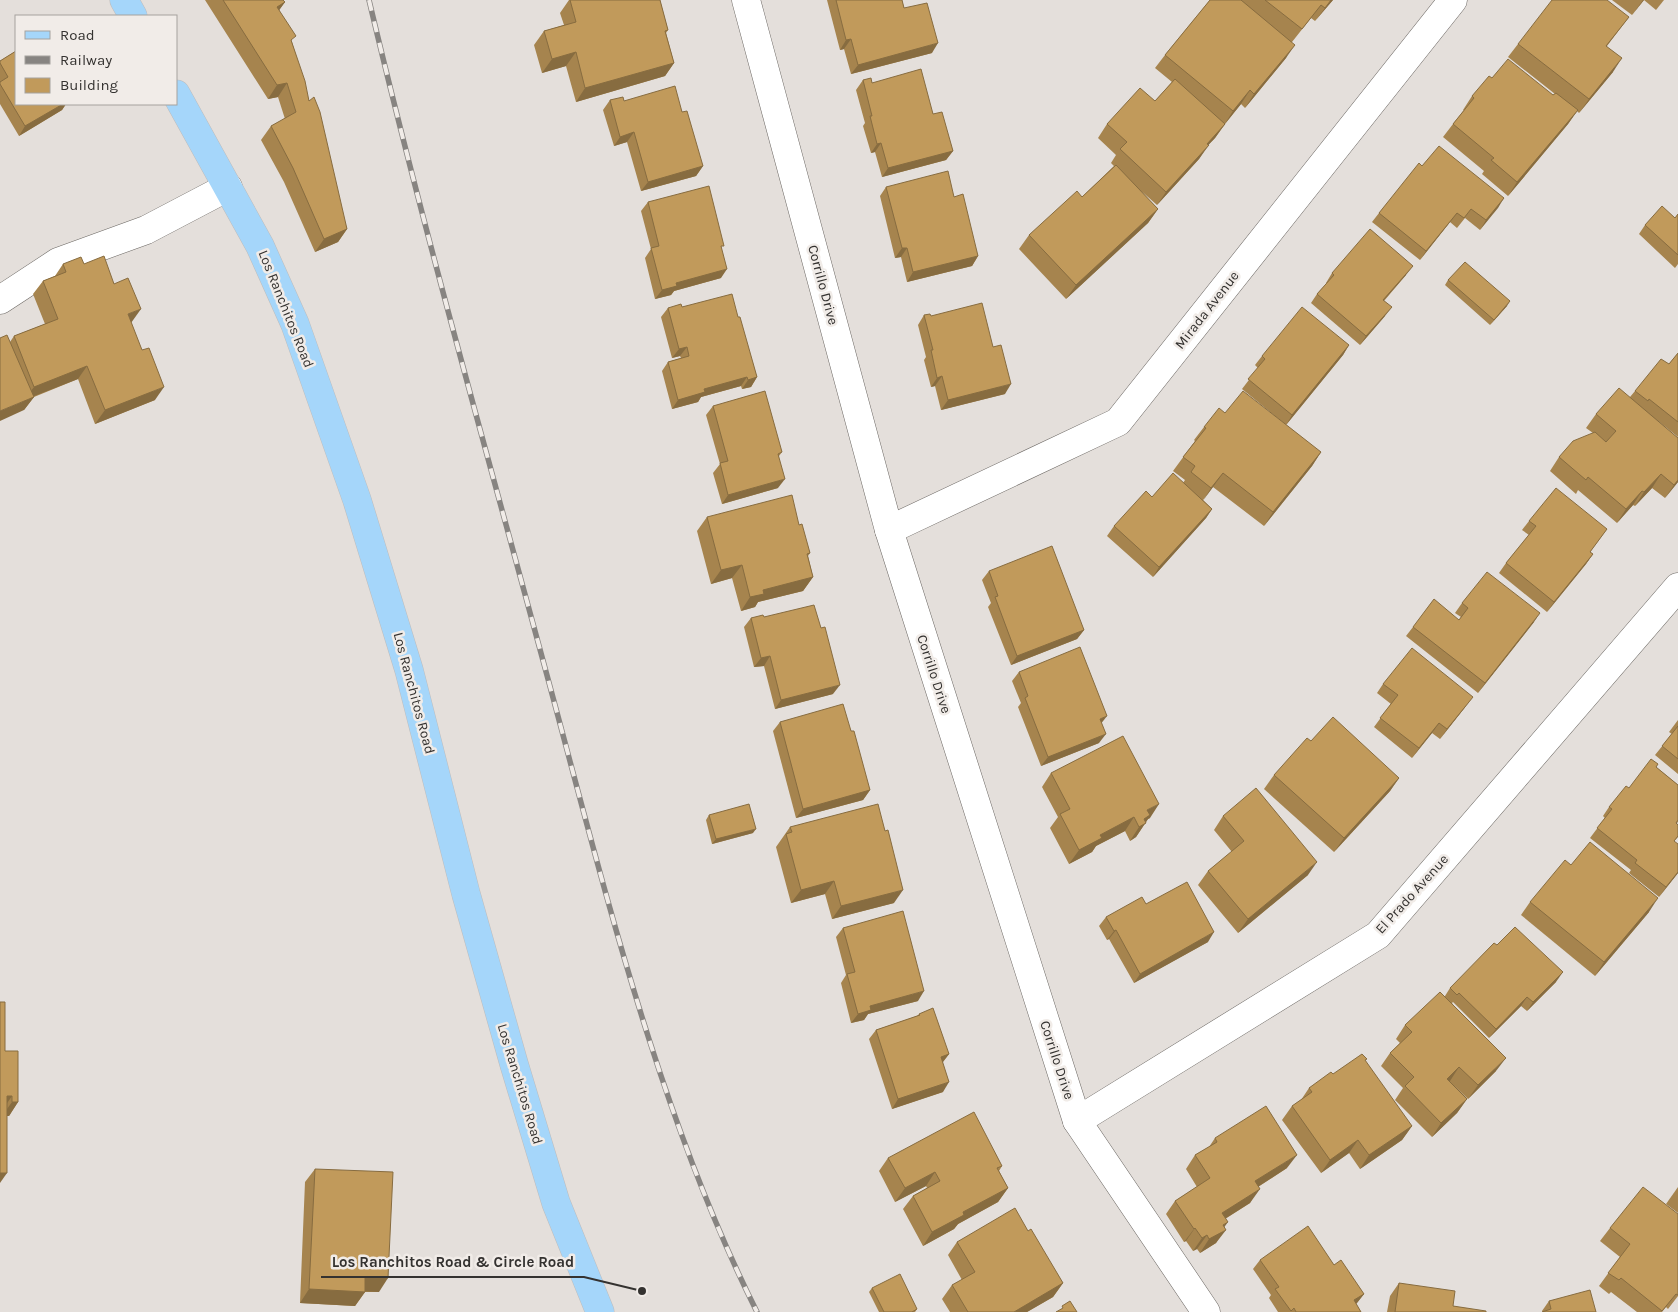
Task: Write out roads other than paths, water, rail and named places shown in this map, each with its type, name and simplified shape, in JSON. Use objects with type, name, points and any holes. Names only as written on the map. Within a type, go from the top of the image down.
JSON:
[{"type":"main road","points":[[124,0],[132,15]]},
{"type":"main road","name":"Los Ranchitos Road","points":[[178,98],[260,246],[295,324],[357,500],[409,670],[466,894],[516,1073],[556,1203],[600,1312]]},
{"type":"street","name":"Corrillo Drive","points":[[746,0],[889,530],[1077,1121],[1206,1312]]},
{"type":"street","name":"Mirada Avenue","points":[[889,530],[1118,422],[1453,0]]},
{"type":"street","points":[[0,300],[58,262],[146,230],[228,187]]},
{"type":"street","name":"El Prado Avenue","points":[[1077,1121],[1378,934],[1678,587]]},
{"type":"railway","points":[[369,0],[456,340],[613,920],[637,1001],[691,1160],[722,1237],[757,1312]]},
{"type":"place","name":"Los Ranchitos Road & Circle Road","points":[[642,1291]]}]
